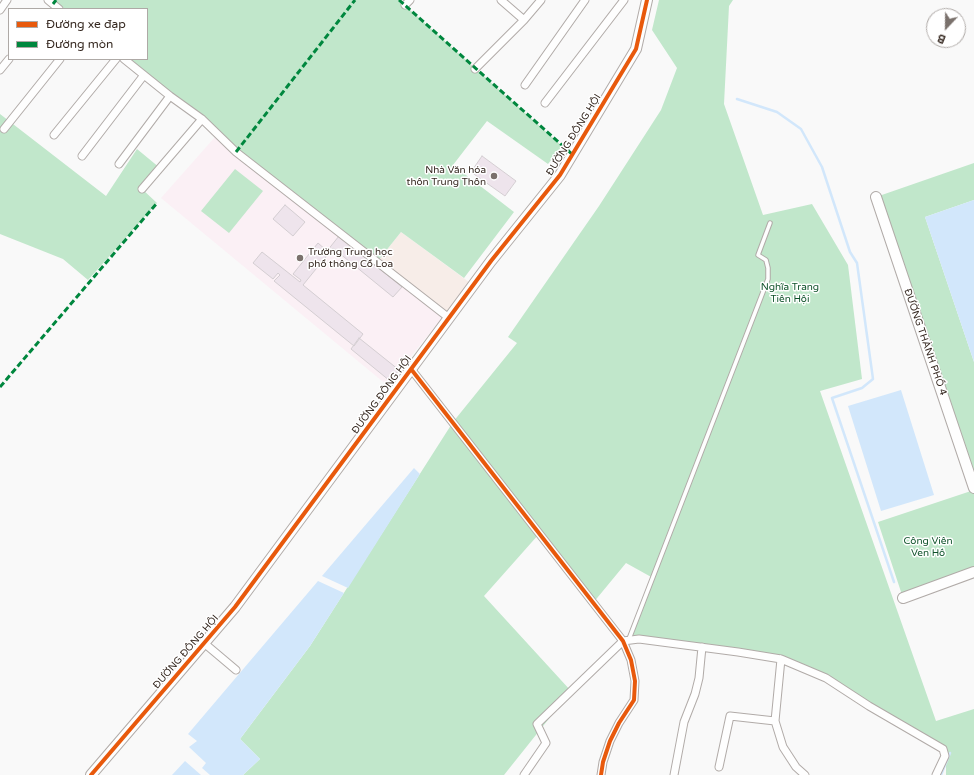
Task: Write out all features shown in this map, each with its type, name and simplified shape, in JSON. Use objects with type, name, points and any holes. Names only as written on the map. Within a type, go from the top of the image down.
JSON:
[{"type":"street","points":[[0,10],[8,0]]},
{"type":"street","points":[[501,0],[524,20]]},
{"type":"street","points":[[476,69],[524,20],[541,0]]},
{"type":"street","points":[[525,85],[585,0]]},
{"type":"street","points":[[544,103],[624,0]]},
{"type":"street","name":"ĐƯỜNG ĐÔNG HỘI","points":[[91,775],[235,607],[411,369],[419,352],[449,318],[490,261],[560,175],[636,49],[647,0]]},
{"type":"street","points":[[0,70],[8,60]]},
{"type":"street","points":[[4,129],[59,60]]},
{"type":"street","points":[[54,135],[115,60]]},
{"type":"street","points":[[125,60],[170,96],[202,119],[236,152],[449,318]]},
{"type":"street","points":[[82,156],[144,75]]},
{"type":"street","points":[[119,164],[170,96]]},
{"type":"street","points":[[142,189],[202,119]]},
{"type":"street","name":"ĐƯỜNG THÀNH PHỐ 4","points":[[876,197],[974,488]]},
{"type":"street","points":[[411,369],[626,640],[635,681],[634,700],[619,723],[610,741],[601,775]]},
{"type":"street","points":[[903,598],[974,572]]},
{"type":"street","points":[[524,775],[546,743],[537,724],[626,640],[639,638],[781,659],[826,678],[869,706],[943,749],[945,756],[936,775]]},
{"type":"street","points":[[204,643],[236,670]]},
{"type":"street","points":[[674,775],[684,722],[695,694],[699,678],[702,647]]},
{"type":"street","points":[[781,659],[775,721],[783,747],[796,767],[805,775]]},
{"type":"street","points":[[719,767],[730,716],[775,721]]},
{"type":"lane","points":[[626,640],[768,279],[766,260],[758,255],[770,223]]},
{"type":"shaded area","name":"Trường Trung học phổ thông Cổ Loa","points":[[215,137],[443,317],[388,386],[161,198]]},
{"type":"shaded area","points":[[401,232],[473,285],[449,318],[377,262]]},
{"type":"green space","points":[[56,0],[399,0],[562,146],[548,164],[487,121],[453,165],[514,212],[464,278],[401,232],[377,262],[123,60],[148,60],[148,8],[58,8],[53,4]]},
{"type":"green space","name":"Nghĩa Trang Tiên Hội","points":[[659,0],[733,0],[729,6],[724,104],[763,215],[812,204],[848,265],[862,379],[820,391],[936,721],[974,709],[974,775],[946,775],[946,752],[826,678],[781,659],[629,639],[653,578],[626,563],[593,603],[539,534],[484,596],[571,691],[504,775],[243,775],[260,759],[240,739],[310,646],[453,422],[517,343],[508,337],[599,206],[661,110],[677,68],[652,30]]},
{"type":"green space","points":[[0,114],[106,196],[137,149],[160,168],[142,189],[157,203],[88,280],[63,259],[0,234]]},
{"type":"green space","points":[[974,163],[974,200],[925,217],[974,362],[974,488],[876,197]]},
{"type":"green space","points":[[235,169],[263,191],[229,233],[201,211]]},
{"type":"green space","name":"Công Viên Ven Hồ","points":[[974,490],[974,572],[903,598],[878,522]]},
{"type":"water","points":[[974,200],[974,362],[925,217]]},
{"type":"water","points":[[901,390],[934,495],[881,511],[848,406]]},
{"type":"water","points":[[414,468],[420,474],[348,588],[322,576]]},
{"type":"water","points":[[318,581],[344,593],[310,646],[240,739],[260,759],[243,775],[210,775],[202,768],[206,763],[189,747],[197,741],[188,734]]},
{"type":"water","points":[[185,761],[201,775],[172,775]]},
{"type":"building","name":"Nhà Văn hóa thôn Trung Thôn","points":[[482,156],[516,181],[505,196],[471,172]]},
{"type":"building","points":[[285,205],[305,222],[293,236],[273,219]]},
{"type":"building","points":[[339,236],[402,287],[393,297],[333,248],[303,285],[363,334],[354,346],[274,281],[280,275],[278,273],[273,279],[253,263],[262,252],[300,282],[301,280],[293,274],[318,243],[327,251]]},
{"type":"building","points":[[359,338],[399,370],[390,381],[351,349]]},
{"type":"waterway","points":[[737,99],[777,112],[801,129],[822,167],[850,252],[857,263],[873,379],[862,388],[832,398],[894,582]]},
{"type":"waterway","points":[[941,775],[950,753]]},
{"type":"marked path","points":[[53,4],[56,0]]},
{"type":"marked path","points":[[236,152],[355,0]]},
{"type":"marked path","points":[[399,0],[573,155]]},
{"type":"marked path","points":[[0,387],[157,203]]},
{"type":"cycle path","points":[[91,775],[235,607],[491,261],[560,175],[636,49],[647,0]]},
{"type":"cycle path","points":[[411,369],[623,641],[631,660],[635,681],[634,700],[619,723],[610,741],[603,762],[601,775]]},
{"type":"place","name":"Nhà Văn hóa thôn Trung Thôn","points":[[494,176]]},
{"type":"place","name":"Trường Trung học phổ thông Cổ Loa","points":[[300,258]]}]
